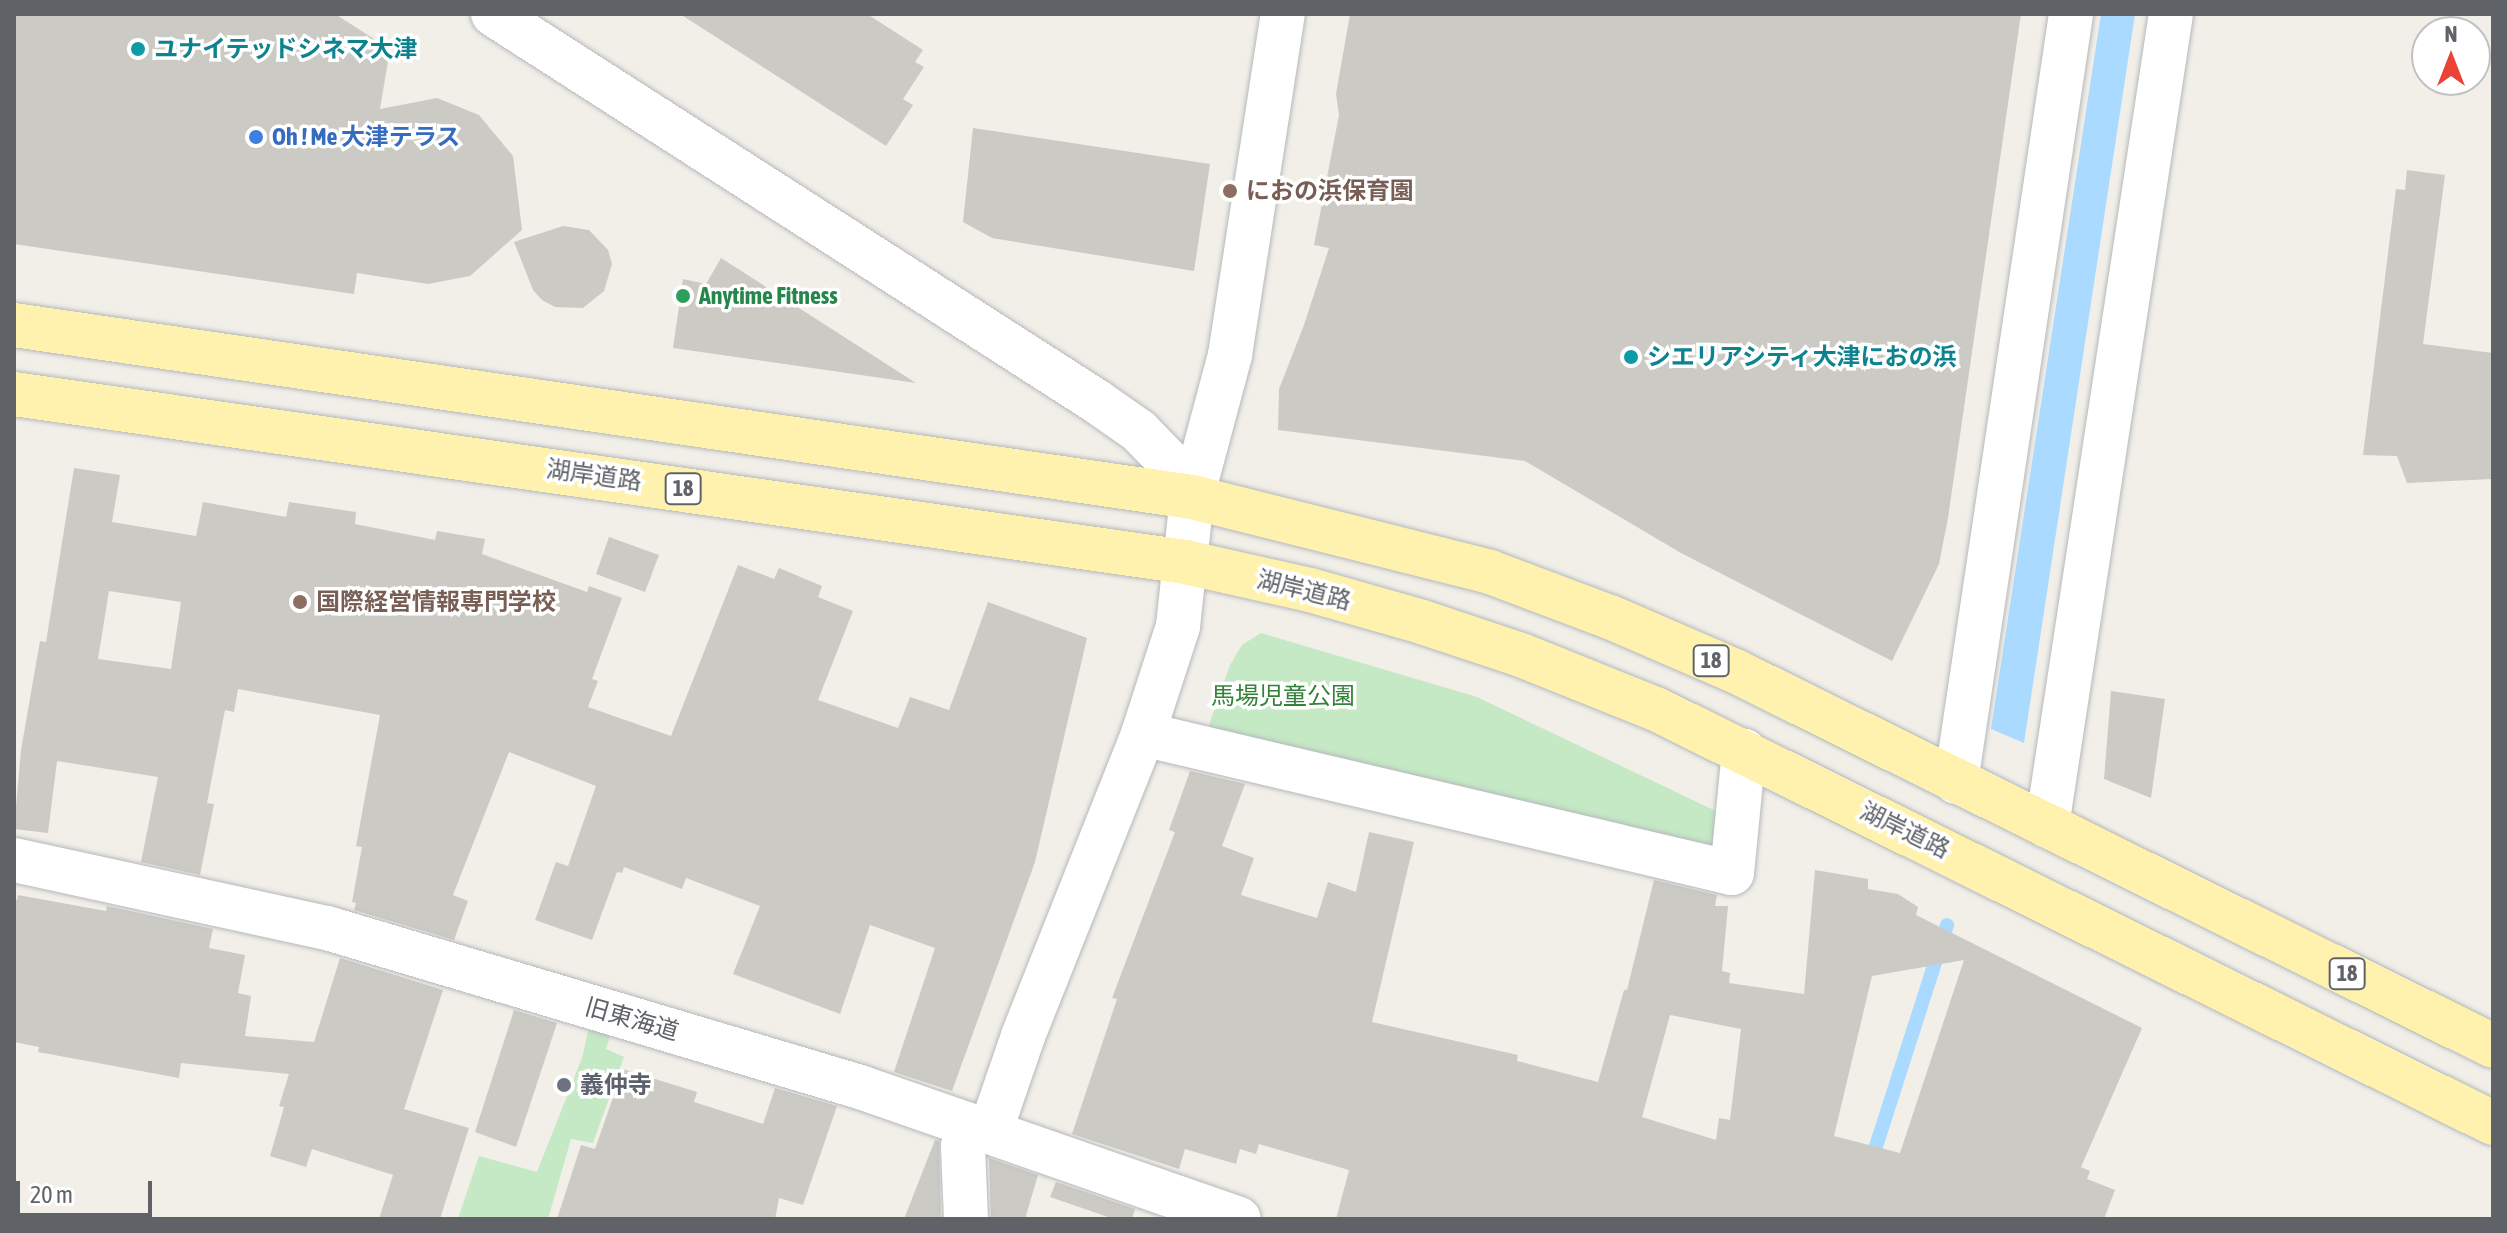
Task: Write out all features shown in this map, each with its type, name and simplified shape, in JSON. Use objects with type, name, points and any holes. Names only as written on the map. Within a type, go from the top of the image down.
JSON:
[{"type":"main road","name":"18","points":[[14,325],[1192,497],[1490,572],[1610,617],[1737,672],[2493,1046]]},
{"type":"main road","name":"湖岸道路","points":[[14,394],[1185,562],[1310,590],[1478,641],[1658,710],[2493,1123]]},
{"type":"street","points":[[966,1219],[963,1146],[980,1128],[1023,1036],[1143,734],[1178,626],[1192,497],[1230,355],[1283,14]]},
{"type":"street","points":[[1956,782],[2071,14]]},
{"type":"street","points":[[2047,826],[2171,14]]},
{"type":"street","points":[[504,17],[1107,408],[1139,431],[1166,459],[1192,497]]},
{"type":"street","points":[[1143,734],[1732,873],[1744,751]]},
{"type":"street","name":"旧東海道","points":[[14,860],[327,928],[769,1058],[1239,1219]]},
{"type":"green space","name":"馬場児童公園","points":[[1261,633],[1477,697],[1722,814],[1721,860],[1219,737],[1209,725],[1230,665],[1242,645]]},
{"type":"green space","points":[[589,1027],[610,1036],[606,1049],[624,1057],[593,1143],[571,1139],[548,1219],[458,1219],[479,1156],[537,1172],[582,1058]]},
{"type":"water","points":[[2101,14],[2135,14],[2024,743],[1991,729]]},
{"type":"building","name":"Oh ! Me 大津テラス","points":[[14,14],[335,14],[390,49],[380,109],[437,98],[479,115],[513,156],[522,230],[470,276],[428,284],[357,273],[354,294],[14,244]]},
{"type":"building","points":[[680,14],[867,14],[923,50],[915,62],[924,67],[903,99],[913,105],[886,146]]},
{"type":"building","name":"シエリアシティ大津におの浜","points":[[1350,14],[2021,14],[1939,564],[1892,661],[1681,553],[1525,461],[1278,430],[1279,389],[1329,248],[1314,245],[1339,115],[1336,94]]},
{"type":"building","points":[[973,128],[1210,164],[1194,271],[992,238],[963,222]]},
{"type":"building","points":[[2407,170],[2445,175],[2423,344],[2493,353],[2493,479],[2407,483],[2397,456],[2363,455],[2396,189],[2405,190]]},
{"type":"building","points":[[563,226],[589,230],[608,250],[612,264],[604,291],[583,308],[555,307],[542,300],[533,290],[514,242]]},
{"type":"building","points":[[721,258],[916,383],[673,348],[683,279],[706,284]]},
{"type":"building","points":[[74,468],[120,475],[112,522],[196,536],[203,502],[286,517],[289,502],[356,512],[355,524],[435,540],[437,531],[485,539],[482,554],[587,592],[589,586],[622,598],[592,679],[598,681],[588,707],[671,736],[738,565],[774,579],[779,568],[822,586],[818,597],[853,611],[818,700],[898,728],[910,697],[949,710],[988,602],[1087,638],[1035,862],[952,1091],[894,1072],[935,948],[870,925],[840,1014],[733,974],[760,906],[686,878],[682,889],[624,867],[622,873],[617,872],[592,940],[535,920],[556,862],[568,866],[596,786],[509,752],[453,895],[468,901],[454,940],[354,910],[356,903],[352,902],[362,847],[356,846],[380,715],[238,689],[234,712],[225,710],[207,803],[214,804],[200,875],[141,862],[158,777],[57,761],[48,833],[14,829],[21,750],[40,641],[46,642]],"holes":[[[109,591],[181,602],[171,669],[98,659]]]},
{"type":"building","points":[[609,537],[659,555],[645,592],[596,574]]},
{"type":"building","points":[[2111,691],[2165,699],[2151,798],[2104,779]]},
{"type":"building","points":[[1190,771],[1245,784],[1222,846],[1254,858],[1241,895],[1317,918],[1328,882],[1356,892],[1369,832],[1414,842],[1372,1022],[1518,1055],[1517,1061],[1598,1082],[1624,990],[1627,990],[1654,880],[1717,895],[1715,906],[1728,906],[1722,971],[1730,973],[1729,983],[1804,994],[1815,870],[1868,879],[1868,889],[1898,894],[1918,907],[1916,915],[2142,1028],[2081,1167],[2090,1171],[2087,1179],[2115,1190],[2104,1219],[1336,1219],[1349,1170],[1259,1144],[1256,1154],[1240,1149],[1236,1164],[1185,1149],[1179,1169],[1072,1134],[1117,999],[1112,998],[1175,832],[1169,830]],"holes":[[[1964,960],[1900,1153],[1834,1136],[1872,976]],[[1670,1015],[1741,1029],[1730,1120],[1719,1118],[1716,1140],[1642,1117]]]},
{"type":"building","points":[[18,895],[106,911],[107,906],[213,929],[209,948],[245,955],[238,993],[251,996],[245,1036],[314,1042],[340,958],[443,990],[404,1109],[469,1128],[440,1219],[379,1219],[393,1175],[312,1149],[306,1167],[270,1156],[284,1107],[279,1106],[289,1074],[181,1063],[179,1078],[38,1052],[39,1047],[14,1042],[14,900]]},
{"type":"building","points":[[514,1010],[557,1023],[516,1147],[475,1132]]},
{"type":"building","points":[[623,1069],[697,1092],[694,1102],[763,1124],[775,1088],[837,1106],[803,1205],[779,1198],[775,1219],[557,1219],[581,1145],[595,1149]]},
{"type":"building","points":[[935,1140],[939,1141],[941,1219],[904,1219]]},
{"type":"building","points":[[989,1158],[1038,1175],[1025,1219],[991,1219]]},
{"type":"building","points":[[1056,1182],[1135,1209],[1132,1219],[1114,1219],[1050,1197]]},
{"type":"waterway","points":[[1870,1165],[1947,925]]},
{"type":"place","name":"ユナイテッドシネマ大津","points":[[138,49]]},
{"type":"place","name":"Oh ! Me 大津テラス","points":[[256,137]]},
{"type":"place","name":"におの浜保育園","points":[[1230,191]]},
{"type":"place","name":"Anytime Fitness","points":[[683,296]]},
{"type":"place","name":"シエリアシティ大津におの浜","points":[[1631,357]]},
{"type":"place","name":"国際経営情報専門学校","points":[[300,602]]},
{"type":"place","name":"義仲寺","points":[[564,1085]]}]
